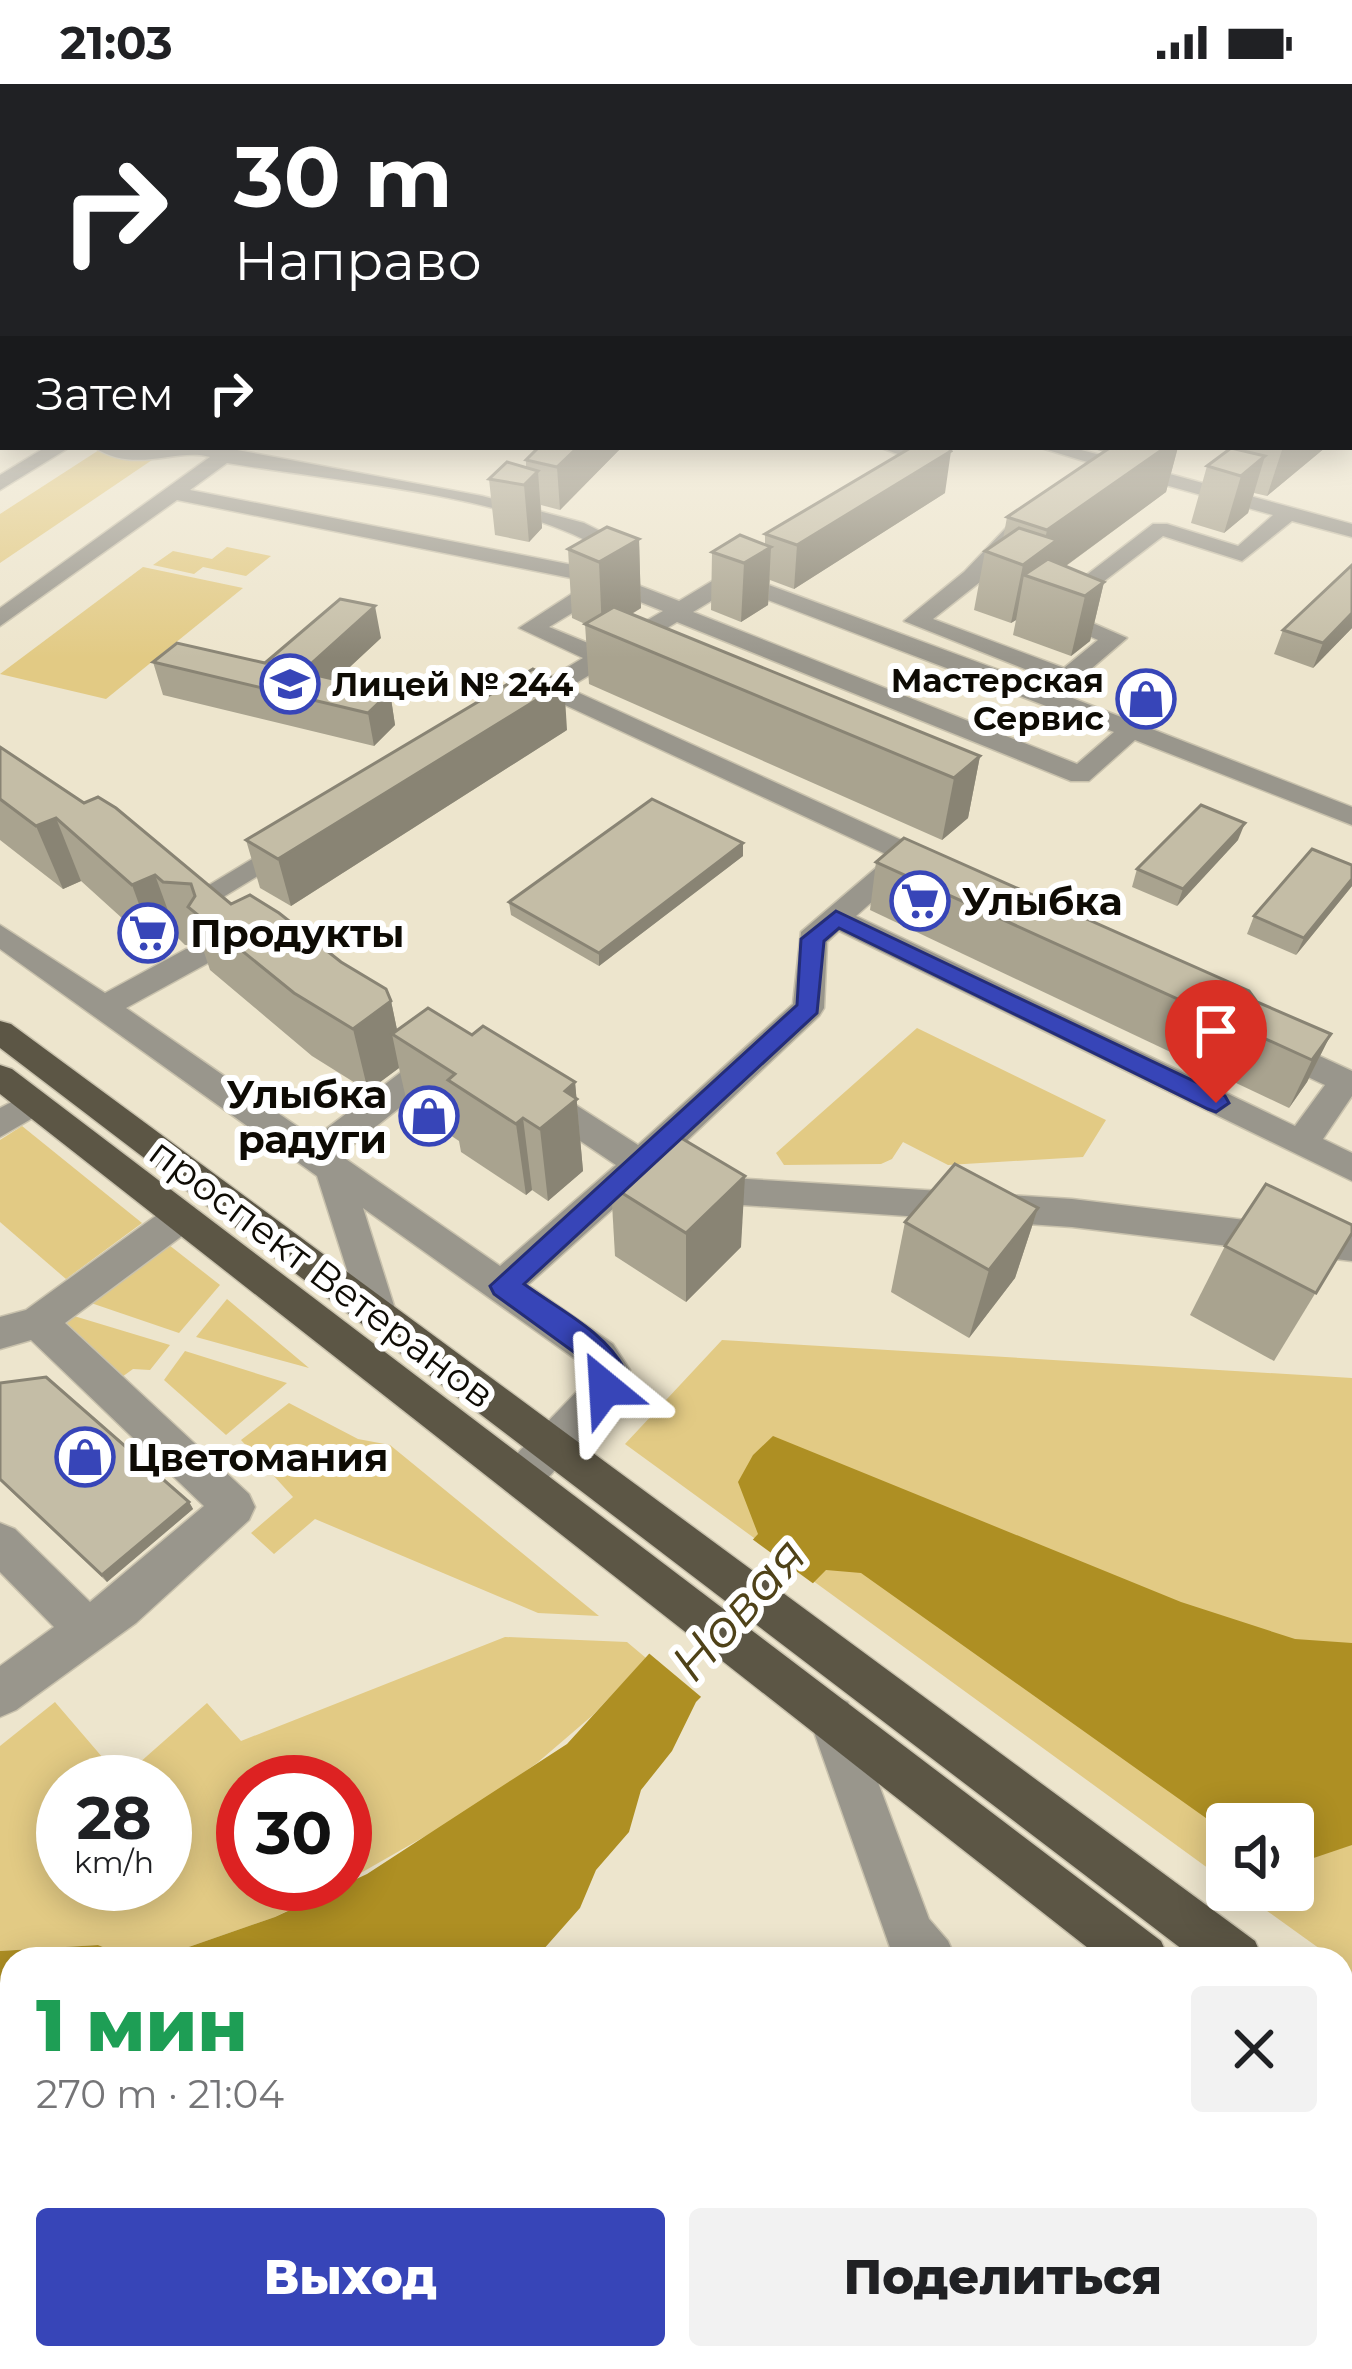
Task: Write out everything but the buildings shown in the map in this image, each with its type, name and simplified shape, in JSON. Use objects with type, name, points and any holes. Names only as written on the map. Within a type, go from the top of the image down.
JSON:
[{"type":"main road","name":"проспект Ветеранов","points":[[0,1032],[1221,1947]]},
{"type":"main road","name":"проспект Ветеранов","points":[[0,1077],[814,1705]]},
{"type":"main road","points":[[814,1705],[1127,1947]]},
{"type":"street","points":[[0,472],[36,450]]},
{"type":"street","points":[[0,484],[55,450]]},
{"type":"street","points":[[122,450],[159,456],[179,450]]},
{"type":"street","points":[[213,450],[223,457],[507,500],[591,532],[602,542],[600,578]]},
{"type":"street","points":[[1060,450],[1159,477],[1207,481],[1288,513],[1352,531]]},
{"type":"street","points":[[0,619],[223,457]]},
{"type":"street","points":[[1098,487],[1159,477]]},
{"type":"street","points":[[173,493],[600,578],[1080,775],[1131,730]]},
{"type":"street","points":[[1045,696],[1135,622],[1101,610],[1081,625],[1048,613],[1160,528],[1242,554],[1288,513]]},
{"type":"street","points":[[1028,524],[1008,537],[972,578],[916,621],[1066,677]]},
{"type":"street","points":[[521,705],[770,556]]},
{"type":"street","points":[[600,578],[531,628],[602,657]]},
{"type":"street","points":[[733,578],[1352,818]]},
{"type":"street","points":[[504,1286],[808,1008],[812,939],[909,854],[550,688]]},
{"type":"street","points":[[236,917],[195,890],[314,830]]},
{"type":"street","points":[[836,918],[1352,1168]]},
{"type":"street","points":[[0,935],[599,1354],[610,1370],[605,1388],[520,1478]]},
{"type":"street","points":[[104,1007],[197,956]]},
{"type":"street","points":[[414,1034],[428,1068]]},
{"type":"street","points":[[1249,1037],[1345,1081],[1301,1144]]},
{"type":"street","points":[[324,1160],[449,1052],[464,1050],[482,1061]]},
{"type":"street","points":[[520,1085],[681,1188],[1072,1213],[1352,1247]]},
{"type":"street","points":[[0,1125],[33,1103]]},
{"type":"street","points":[[324,1160],[377,1312]]},
{"type":"street","points":[[9,1676],[120,1607],[234,1507],[19,1327],[181,1217]]},
{"type":"street","points":[[0,1543],[87,1630]]},
{"type":"street","points":[[814,1705],[910,1947]]},
{"type":"shaded area","points":[[99,450],[152,460],[0,563],[0,514]]},
{"type":"shaded area","points":[[227,547],[271,556],[246,576],[203,567],[194,574],[153,565],[173,551],[212,559]]},
{"type":"shaded area","points":[[143,567],[243,588],[106,699],[0,674]]},
{"type":"shaded area","points":[[917,1028],[1106,1120],[1083,1157],[948,1165],[903,1142],[892,1159],[881,1164],[784,1165],[776,1153]]},
{"type":"shaded area","points":[[22,1126],[142,1223],[66,1279],[0,1222],[0,1140]]},
{"type":"shaded area","points":[[169,1245],[220,1285],[179,1333],[91,1303]]},
{"type":"shaded area","points":[[227,1299],[309,1368],[196,1337]]},
{"type":"shaded area","points":[[74,1316],[170,1345],[150,1370],[133,1369],[115,1382],[57,1329]]},
{"type":"shaded area","points":[[722,1340],[1352,1378],[1352,1947],[1317,1947],[1267,1911],[1314,1911],[1314,1803],[1206,1803],[1206,1867],[625,1444]]},
{"type":"shaded area","points":[[185,1351],[287,1383],[226,1435],[164,1380]]},
{"type":"shaded area","points":[[289,1403],[358,1439],[390,1445],[599,1616],[538,1613],[315,1519],[274,1554],[251,1533],[293,1497],[241,1440]]},
{"type":"shaded area","points":[[505,1637],[627,1642],[646,1658],[593,1715],[537,1763],[464,1814],[372,1867],[372,1755],[216,1755],[216,1911],[287,1911],[189,1947],[0,1947],[0,1746],[55,1702],[100,1755],[36,1755],[36,1911],[192,1911],[192,1755],[148,1755],[207,1703],[241,1741]]},
{"type":"water","name":"Новая","points":[[773,1436],[1181,1602],[1295,1639],[1352,1643],[1352,1845],[1314,1858],[1314,1803],[1206,1803],[1206,1818],[861,1573],[826,1570],[696,1702],[672,1751],[641,1790],[629,1832],[596,1870],[580,1908],[546,1947],[189,1947],[288,1911],[372,1911],[372,1871],[567,1744],[758,1534],[738,1482],[753,1455]]},
{"type":"pier","points":[[748,1536],[818,1587],[706,1701],[645,1650]]},
{"type":"place","name":"Лицей № 244","points":[[290,684]]},
{"type":"place","name":"Мастерская Сервис","points":[[1146,699]]},
{"type":"place","name":"Улыбка","points":[[920,901]]},
{"type":"place","name":"Продукты","points":[[148,933]]},
{"type":"place","name":"Улыбка радуги","points":[[429,1116]]},
{"type":"place","name":"Цветомания","points":[[85,1457]]},
{"type":"route","points":[[605,1388],[610,1370],[599,1354],[504,1286],[808,1008],[812,939],[836,918],[1216,1103]]}]
